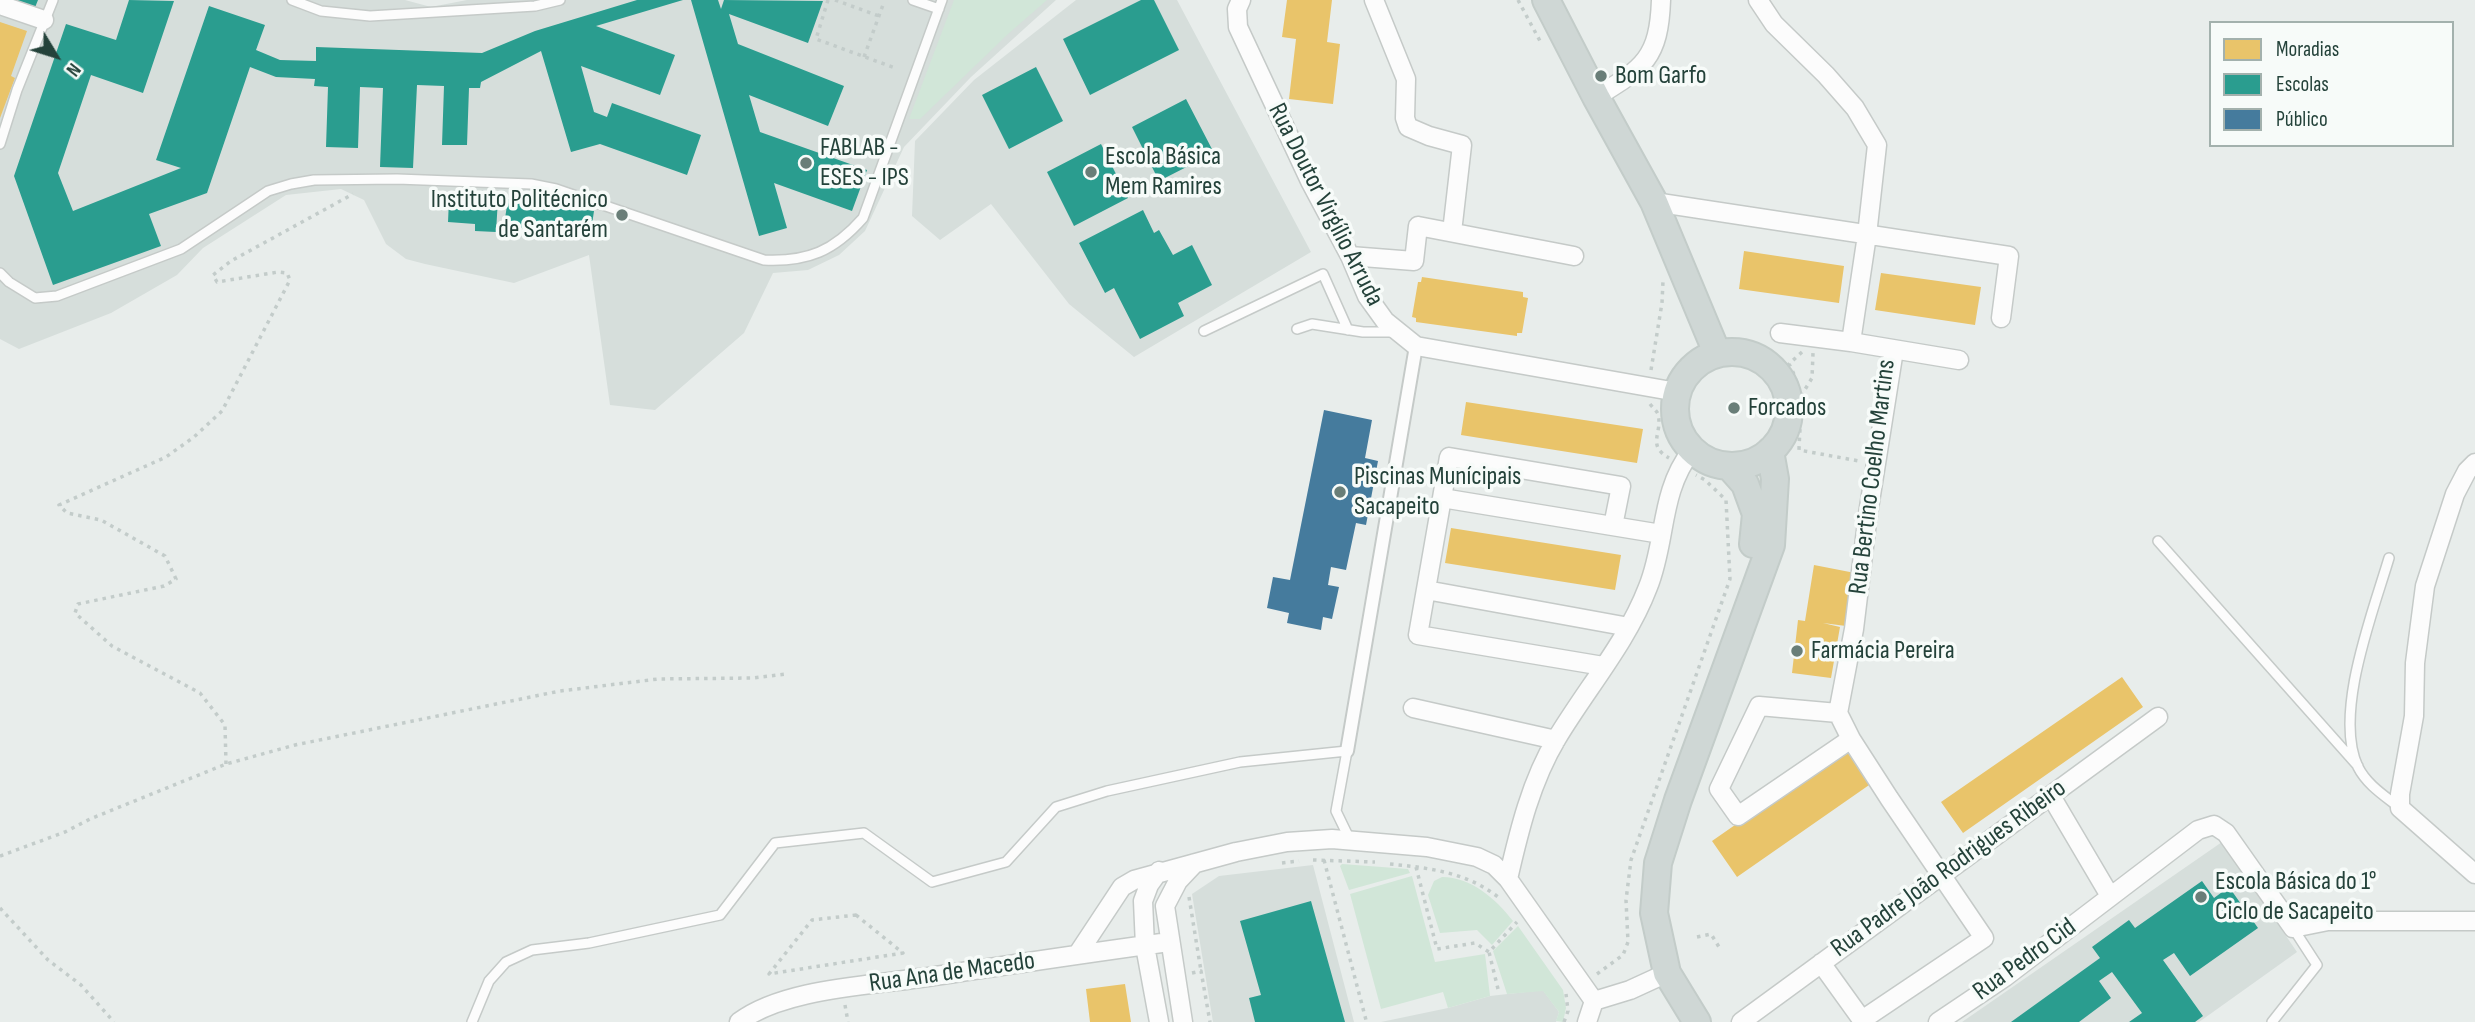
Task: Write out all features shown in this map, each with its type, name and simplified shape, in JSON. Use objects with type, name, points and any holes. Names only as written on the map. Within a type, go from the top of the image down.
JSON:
[{"type":"main road","points":[[1546,0],[1654,202],[1717,353]]},
{"type":"main road","points":[[1736,351],[1754,356],[1770,366],[1782,381],[1788,399],[1788,418],[1782,436],[1770,451],[1751,463],[1729,466],[1686,458],[1674,413],[1677,392],[1685,374],[1699,361],[1717,353],[1736,351]]},
{"type":"main road","points":[[1697,1022],[1667,973],[1654,913],[1658,863],[1771,545],[1775,479],[1770,451]]},
{"type":"main road","points":[[1729,466],[1745,484],[1756,514],[1749,601]]},
{"type":"street","points":[[1374,0],[1406,79],[1405,118],[1408,127],[1462,145],[1452,232]]},
{"type":"street","points":[[1596,97],[1636,72],[1646,60],[1654,44],[1660,20],[1661,0]]},
{"type":"street","name":"Rua Bertino Coelho Martins","points":[[1758,0],[1773,24],[1848,99],[1872,133],[1877,145],[1851,342],[1894,350],[1875,464],[1854,629],[1838,713]]},
{"type":"street","name":"Rua Doutor Virgílio Arruda","points":[[1235,3],[1238,27],[1310,181],[1350,256],[1367,296],[1385,321],[1416,346],[1677,392]]},
{"type":"street","points":[[0,5],[44,20]]},
{"type":"street","points":[[1654,202],[2009,256],[2001,318]]},
{"type":"street","points":[[1350,256],[1413,261],[1418,226],[1574,256]]},
{"type":"street","points":[[1780,333],[1851,342]]},
{"type":"street","points":[[1347,751],[1416,346]]},
{"type":"street","points":[[1894,350],[1959,360]]},
{"type":"street","points":[[1603,666],[1418,635],[1449,457],[1621,486],[1613,526]]},
{"type":"street","points":[[1508,879],[1524,814],[1556,740],[1629,627],[1649,586],[1672,482],[1686,458]]},
{"type":"street","points":[[2475,463],[2467,471],[2455,494],[2426,586],[2415,663],[2414,716],[2400,794],[2400,808],[2475,874]]},
{"type":"street","points":[[1442,498],[1661,534]]},
{"type":"street","points":[[1426,590],[1629,627]]},
{"type":"street","points":[[1821,963],[1862,1020],[1984,938],[1889,798],[1851,739],[1838,713],[1759,706],[1719,789],[1738,816],[1851,739]]},
{"type":"street","points":[[1413,708],[1556,740]]},
{"type":"street","name":"Rua Padre João Rodrigues Ribeiro","points":[[1741,1022],[2158,717]]},
{"type":"street","points":[[2051,796],[2110,896]]},
{"type":"street","name":"Rua Pedro Cid","points":[[1938,1022],[2005,977],[2199,830],[2214,825],[2225,833],[2293,928]]},
{"type":"street","points":[[1077,955],[1122,887],[1134,880],[1159,871],[1287,842],[1350,840],[1427,847],[1477,857],[1494,865],[1508,879],[1594,1001]]},
{"type":"street","points":[[1183,1022],[1169,943],[1166,906],[1178,881],[1195,863]]},
{"type":"street","points":[[1159,871],[1149,885],[1143,901],[1145,946],[1159,1022]]},
{"type":"street","points":[[2293,928],[2328,921],[2475,921]]},
{"type":"street","name":"Rua Ana de Macedo","points":[[740,1022],[762,1007],[780,1001],[842,989],[1169,943]]},
{"type":"street","points":[[1594,1001],[1630,990],[1667,973]]},
{"type":"street","points":[[1587,1022],[1594,1001]]},
{"type":"lane","points":[[0,144],[16,90],[53,0]]},
{"type":"lane","points":[[292,0],[321,10],[370,16],[535,6],[559,0]]},
{"type":"lane","points":[[0,273],[35,298],[57,296],[181,249],[268,191],[314,180],[383,179],[531,184],[556,189],[764,260],[787,261],[812,257],[849,233],[863,218],[940,4],[913,0]]},
{"type":"lane","points":[[1204,331],[1323,274],[1348,330]]},
{"type":"lane","points":[[1297,328],[1312,324],[1363,332],[1398,332]]},
{"type":"lane","points":[[2158,541],[2358,766],[2369,782],[2400,808]]},
{"type":"lane","points":[[2358,766],[2350,740],[2351,697],[2389,558]]},
{"type":"lane","points":[[472,1022],[489,981],[506,962],[532,950],[589,943],[720,915],[775,843],[864,832],[932,882],[1006,862],[1056,807],[1107,791],[1240,762],[1347,751],[1336,811],[1350,840]]},
{"type":"lane","points":[[2272,1022],[2316,965],[2293,928]]},
{"type":"path","points":[[828,0],[816,39],[895,68]]},
{"type":"path","points":[[835,0],[879,16]]},
{"type":"path","points":[[864,57],[884,2]]},
{"type":"path","points":[[226,764],[225,725],[200,693],[112,646],[75,612],[78,604],[164,586],[176,579],[165,556],[101,520],[68,513],[59,505],[166,457],[194,437],[222,411],[290,280],[287,274],[278,272],[217,282],[213,275],[231,261],[383,179]]},
{"type":"path","points":[[1564,1022],[1568,1011],[1566,989],[1615,962],[1623,955],[1628,942],[1626,900],[1631,860],[1730,579],[1726,500],[1686,458],[1662,454],[1656,446],[1658,414],[1646,396],[1662,303],[1663,278]]},
{"type":"path","points":[[1801,396],[1812,377],[1815,337]]},
{"type":"path","points":[[1789,363],[1798,381],[1801,396],[1799,450],[1875,464]]},
{"type":"path","points":[[0,856],[65,832],[90,819],[226,764],[346,733],[560,691],[658,679],[786,674]]},
{"type":"path","points":[[1280,863],[1324,860],[1375,862]]},
{"type":"path","points":[[1324,860],[1366,1020]]},
{"type":"path","points":[[1388,863],[1450,872],[1484,887],[1505,903]]},
{"type":"path","points":[[1416,867],[1437,949],[1475,943],[1489,952],[1498,989]]},
{"type":"path","points":[[1183,905],[1194,889]]},
{"type":"path","points":[[1189,896],[1210,1022]]},
{"type":"path","points":[[0,908],[48,960],[81,985],[114,1022]]},
{"type":"path","points":[[856,915],[903,953],[769,974],[812,920],[856,915]]},
{"type":"path","points":[[1489,952],[1517,918],[1526,931]]},
{"type":"path","points":[[1697,937],[1710,934],[1719,947]]},
{"type":"path","points":[[1188,973],[1202,971]]},
{"type":"shaded area","name":"Instituto Politécnico de Santarém","points":[[0,0],[405,0],[431,7],[467,0],[1056,0],[971,77],[904,147],[865,231],[839,255],[808,270],[773,273],[744,333],[655,410],[610,405],[589,255],[514,283],[406,259],[386,244],[364,200],[341,189],[286,195],[203,248],[177,275],[111,313],[19,349],[0,339]]},
{"type":"shaded area","name":"Escola Básica Mem Ramires","points":[[1076,0],[1177,0],[1311,252],[1134,357],[1069,304],[991,204],[940,240],[912,216],[915,141],[974,80]]},
{"type":"shaded area","name":"Escola Básica do 1° Ciclo de Sacapeito","points":[[2222,842],[2297,952],[2199,1022],[1962,1022]]},
{"type":"shaded area","points":[[1313,865],[1354,1022],[1213,1022],[1192,894],[1219,876]]},
{"type":"shaded area","points":[[1543,990],[1559,1012],[1556,1022],[1381,1022],[1490,996]]},
{"type":"green space","points":[[954,0],[1047,0],[920,119],[909,119]]},
{"type":"green space","points":[[1340,866],[1408,869],[1410,873],[1349,890]]},
{"type":"green space","points":[[1412,876],[1435,962],[1485,954],[1490,996],[1448,1008],[1443,992],[1381,1009],[1350,894]]},
{"type":"green space","points":[[1442,877],[1473,885],[1499,905],[1513,921],[1492,945],[1477,930],[1440,933],[1428,895],[1434,881]]},
{"type":"green space","points":[[1518,926],[1563,990],[1566,1008],[1563,1022],[1556,1021],[1559,1012],[1543,991],[1507,994],[1493,951]]},
{"type":"building: Moradias","points":[[1287,0],[1332,0],[1327,42],[1340,44],[1333,104],[1289,99],[1296,39],[1282,37]]},
{"type":"building: Moradias","points":[[0,22],[27,31],[11,76],[15,78],[0,118]]},
{"type":"building: Moradias","points":[[1744,251],[1844,266],[1839,303],[1739,289]]},
{"type":"building: Moradias","points":[[1881,273],[1981,287],[1975,325],[1875,310]]},
{"type":"building: Moradias","points":[[1422,277],[1523,292],[1523,297],[1528,298],[1522,333],[1517,333],[1517,336],[1416,322],[1416,318],[1412,317],[1418,282],[1421,282]]},
{"type":"building: Moradias","points":[[1466,402],[1643,429],[1637,463],[1461,435]]},
{"type":"building: Moradias","points":[[1451,528],[1621,555],[1615,590],[1445,563]]},
{"type":"building: Moradias","points":[[1814,565],[1855,573],[1846,626],[1823,623],[1840,627],[1831,678],[1792,673],[1798,620],[1805,621]]},
{"type":"building: Moradias","points":[[2122,677],[2143,707],[1963,833],[1941,802]]},
{"type":"building: Moradias","points":[[1847,747],[1872,783],[1737,877],[1712,841]]},
{"type":"building: Moradias","points":[[1125,984],[1131,1022],[1090,1022],[1086,989]]},
{"type":"building: Escolas","points":[[8,0],[38,0],[34,10]]},
{"type":"building: Escolas","points":[[129,0],[174,1],[143,93],[91,75],[58,173],[73,211],[181,168],[156,160],[209,6],[265,25],[256,50],[280,60],[316,61],[316,47],[482,53],[535,31],[637,0],[683,0],[596,26],[675,55],[660,95],[581,66],[594,112],[607,117],[612,103],[701,135],[687,175],[600,144],[571,152],[541,51],[481,82],[480,88],[469,88],[467,145],[442,145],[444,86],[417,85],[413,168],[380,167],[383,88],[360,87],[358,148],[326,147],[328,87],[314,86],[315,79],[276,77],[250,67],[207,193],[149,214],[161,246],[53,285],[14,176],[66,24],[116,40]]},
{"type":"building: Escolas","points":[[691,0],[718,0],[721,9],[724,0],[823,1],[808,43],[729,14],[738,44],[844,86],[828,126],[749,95],[760,132],[867,170],[852,211],[774,183],[787,228],[759,236]]},
{"type":"building: Escolas","points":[[1141,0],[1154,0],[1179,50],[1090,95],[1063,39]]},
{"type":"building: Escolas","points":[[1036,67],[1063,121],[1009,149],[982,95]]},
{"type":"building: Escolas","points":[[1186,99],[1214,153],[1159,181],[1132,127]]},
{"type":"building: Escolas","points":[[1101,144],[1128,198],[1074,226],[1047,172]]},
{"type":"building: Escolas","points":[[477,197],[498,199],[496,232],[475,231],[475,224],[448,222],[449,200],[477,202]]},
{"type":"building: Escolas","points":[[508,199],[594,211],[590,238],[504,225]]},
{"type":"building: Escolas","points":[[1143,210],[1154,233],[1159,230],[1173,255],[1192,245],[1212,285],[1178,303],[1184,316],[1140,339],[1114,288],[1105,293],[1079,243]]},
{"type":"building: Escolas","points":[[2202,881],[2214,898],[2229,887],[2258,928],[2190,976],[2174,953],[2163,960],[2203,1016],[2195,1022],[2129,1022],[2142,1013],[2112,972],[2099,981],[2111,998],[2079,1022],[2011,1022],[2100,958],[2092,947],[2129,920],[2135,928]]},
{"type":"building: Escolas","points":[[1311,901],[1345,1022],[1255,1022],[1249,998],[1261,995],[1240,921]]},
{"type":"building: Público","name":"Piscinas Munícipais Sacapeito","points":[[1324,410],[1372,420],[1365,458],[1378,461],[1366,525],[1356,523],[1346,570],[1331,567],[1328,585],[1339,587],[1332,619],[1323,617],[1321,630],[1287,623],[1289,613],[1267,608],[1273,577],[1290,580]]},
{"type":"place","name":"Bom Garfo","points":[[1601,76]]},
{"type":"place","name":"FABLAB - ESES - IPS","points":[[806,163]]},
{"type":"place","name":"Escola Básica Mem Ramires","points":[[1091,172]]},
{"type":"place","name":"Instituto Politécnico de Santarém","points":[[622,215]]},
{"type":"place","name":"Forcados","points":[[1734,408]]},
{"type":"place","name":"Piscinas Munícipais Sacapeito","points":[[1340,492]]},
{"type":"place","name":"Farmácia Pereira","points":[[1797,651]]},
{"type":"place","name":"Escola Básica do 1° Ciclo de Sacapeito","points":[[2201,897]]}]
